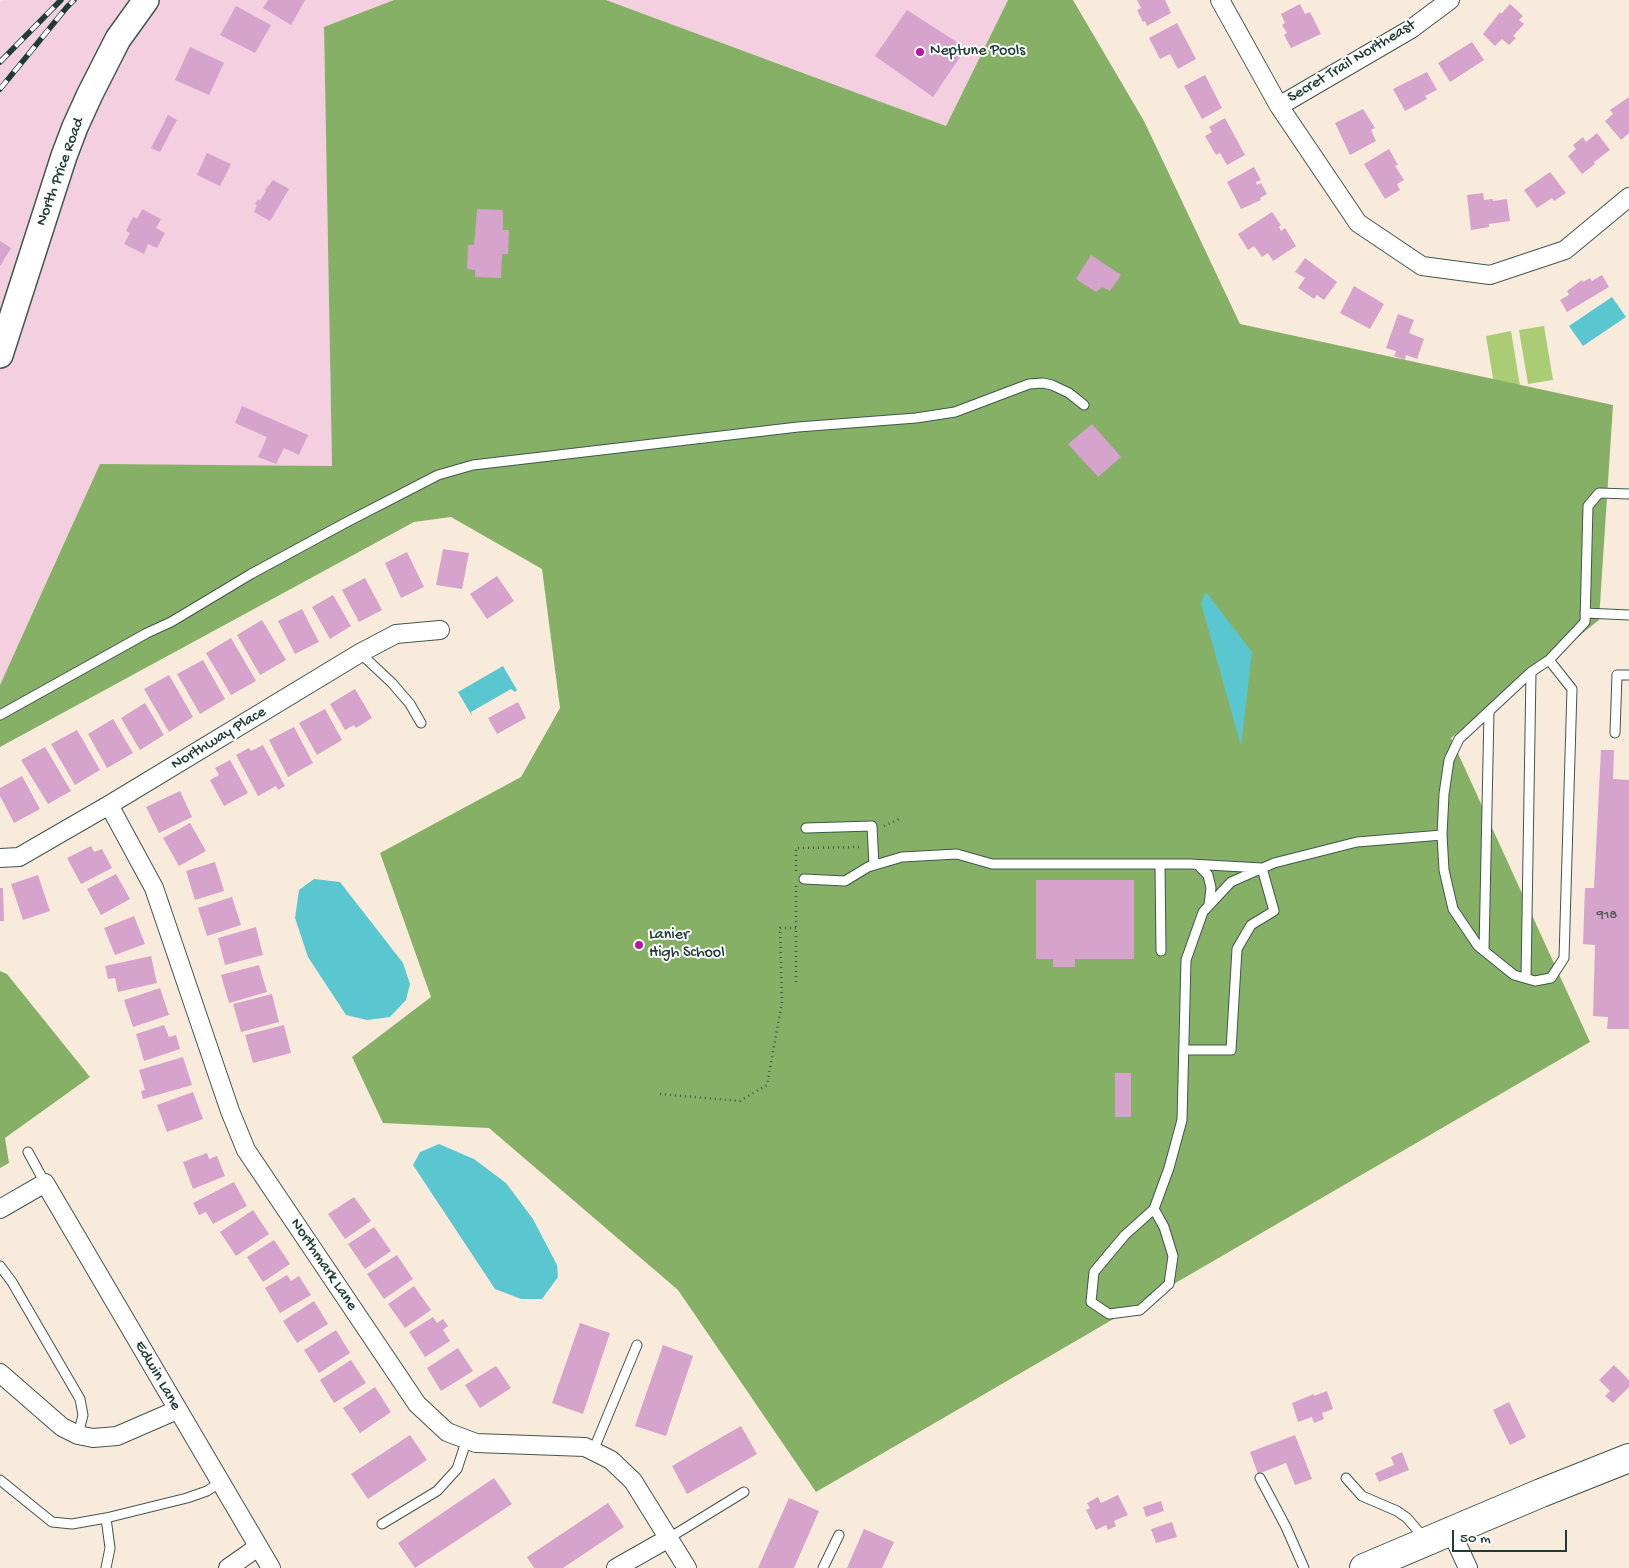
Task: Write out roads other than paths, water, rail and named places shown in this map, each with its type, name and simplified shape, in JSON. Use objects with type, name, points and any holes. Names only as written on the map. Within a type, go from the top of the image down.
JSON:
[{"type":"main road","points":[[1364,1568],[1629,1458]]},
{"type":"street","name":"North Price Road","points":[[0,355],[64,156],[90,94],[118,39],[146,0]]},
{"type":"street","points":[[1220,0],[1279,106],[1358,223],[1422,266],[1490,275],[1528,263],[1565,250],[1629,197]]},
{"type":"street","name":"Secret Trail Northeast","points":[[1279,106],[1411,29],[1450,0]]},
{"type":"street","name":"Northway Place","points":[[0,858],[19,857],[109,805],[360,653],[396,634],[440,630]]},
{"type":"street","name":"Northmark Lane","points":[[109,805],[154,888],[230,1111],[246,1150],[417,1404],[448,1432],[476,1443],[586,1447],[611,1460],[633,1481],[687,1568]]},
{"type":"street","points":[[0,1209],[45,1183]]},
{"type":"street","name":"Edwin Lane","points":[[45,1183],[271,1568]]},
{"type":"street","points":[[0,1372],[62,1427],[78,1435],[93,1438],[117,1436],[177,1410]]},
{"type":"street","points":[[1452,1531],[1468,1568]]},
{"type":"street","points":[[616,1568],[669,1538]]},
{"type":"street","points":[[228,1568],[258,1546]]},
{"type":"lane","points":[[0,715],[171,622],[251,574],[361,514],[438,475],[464,467],[506,460],[798,427],[945,414],[972,407],[1029,384],[1043,383],[1052,385],[1069,393],[1084,405]]},
{"type":"lane","points":[[1549,660],[1572,689],[1564,958],[1551,978],[1535,981],[1514,975],[1478,946],[1453,909],[1444,870],[1442,834],[1444,794],[1449,760],[1459,739],[1531,672],[1549,660],[1585,622],[1588,506],[1599,493],[1629,494]]},
{"type":"lane","points":[[1585,614],[1629,614]]},
{"type":"lane","points":[[360,653],[392,683],[410,704],[421,723]]},
{"type":"lane","points":[[1526,978],[1531,672]]},
{"type":"lane","points":[[1615,733],[1617,675],[1629,676]]},
{"type":"lane","points":[[1484,950],[1489,712]]},
{"type":"lane","points":[[806,828],[872,826],[874,865]]},
{"type":"lane","points":[[1154,1209],[1164,1227],[1173,1256],[1169,1284],[1140,1310],[1109,1314],[1090,1302],[1094,1272],[1125,1235],[1154,1209],[1169,1168],[1182,1120],[1186,960],[1203,912],[1231,882],[1274,863],[1357,842],[1442,834]]},
{"type":"lane","points":[[804,879],[845,881],[868,867],[902,857],[957,854],[992,864],[1160,864],[1262,868]]},
{"type":"lane","points":[[1160,864],[1161,951]]},
{"type":"lane","points":[[1198,865],[1208,875],[1211,888],[1209,906]]},
{"type":"lane","points":[[1184,1050],[1231,1050],[1237,949],[1251,925],[1274,910],[1262,868]]},
{"type":"lane","points":[[28,1152],[45,1183]]},
{"type":"lane","points":[[0,1266],[12,1282],[80,1399],[82,1416],[78,1435]]},
{"type":"lane","points":[[593,1451],[636,1345]]},
{"type":"lane","points":[[382,1524],[437,1491],[457,1469],[467,1439]]},
{"type":"lane","points":[[1260,1478],[1286,1527],[1304,1568]]},
{"type":"lane","points":[[1346,1478],[1362,1496],[1382,1504],[1407,1518],[1427,1541]]},
{"type":"lane","points":[[0,1480],[52,1522],[72,1524],[106,1518],[187,1498],[207,1491],[219,1482]]},
{"type":"lane","points":[[669,1538],[744,1492]]},
{"type":"lane","points":[[106,1518],[110,1548],[106,1568]]},
{"type":"lane","points":[[823,1568],[840,1535]]},
{"type":"water","points":[[1612,297],[1626,317],[1583,346],[1569,326]]},
{"type":"water","points":[[1206,592],[1252,652],[1241,746],[1201,603]]},
{"type":"water","points":[[503,666],[517,690],[515,692],[511,689],[471,712],[472,716],[458,692]]},
{"type":"water","points":[[314,879],[340,882],[403,963],[410,984],[406,1000],[390,1017],[367,1020],[346,1015],[308,957],[295,918],[299,890]]},
{"type":"water","points":[[439,1144],[474,1159],[506,1183],[533,1219],[557,1265],[558,1277],[542,1299],[521,1299],[495,1289],[413,1165],[420,1152]]},
{"type":"railway","points":[[0,62],[61,0]]},
{"type":"railway","points":[[0,89],[74,0]]},
{"type":"place","name":"Neptune Pools","points":[[920,52]]},
{"type":"place","name":"Lanier High School","points":[[639,945]]}]
